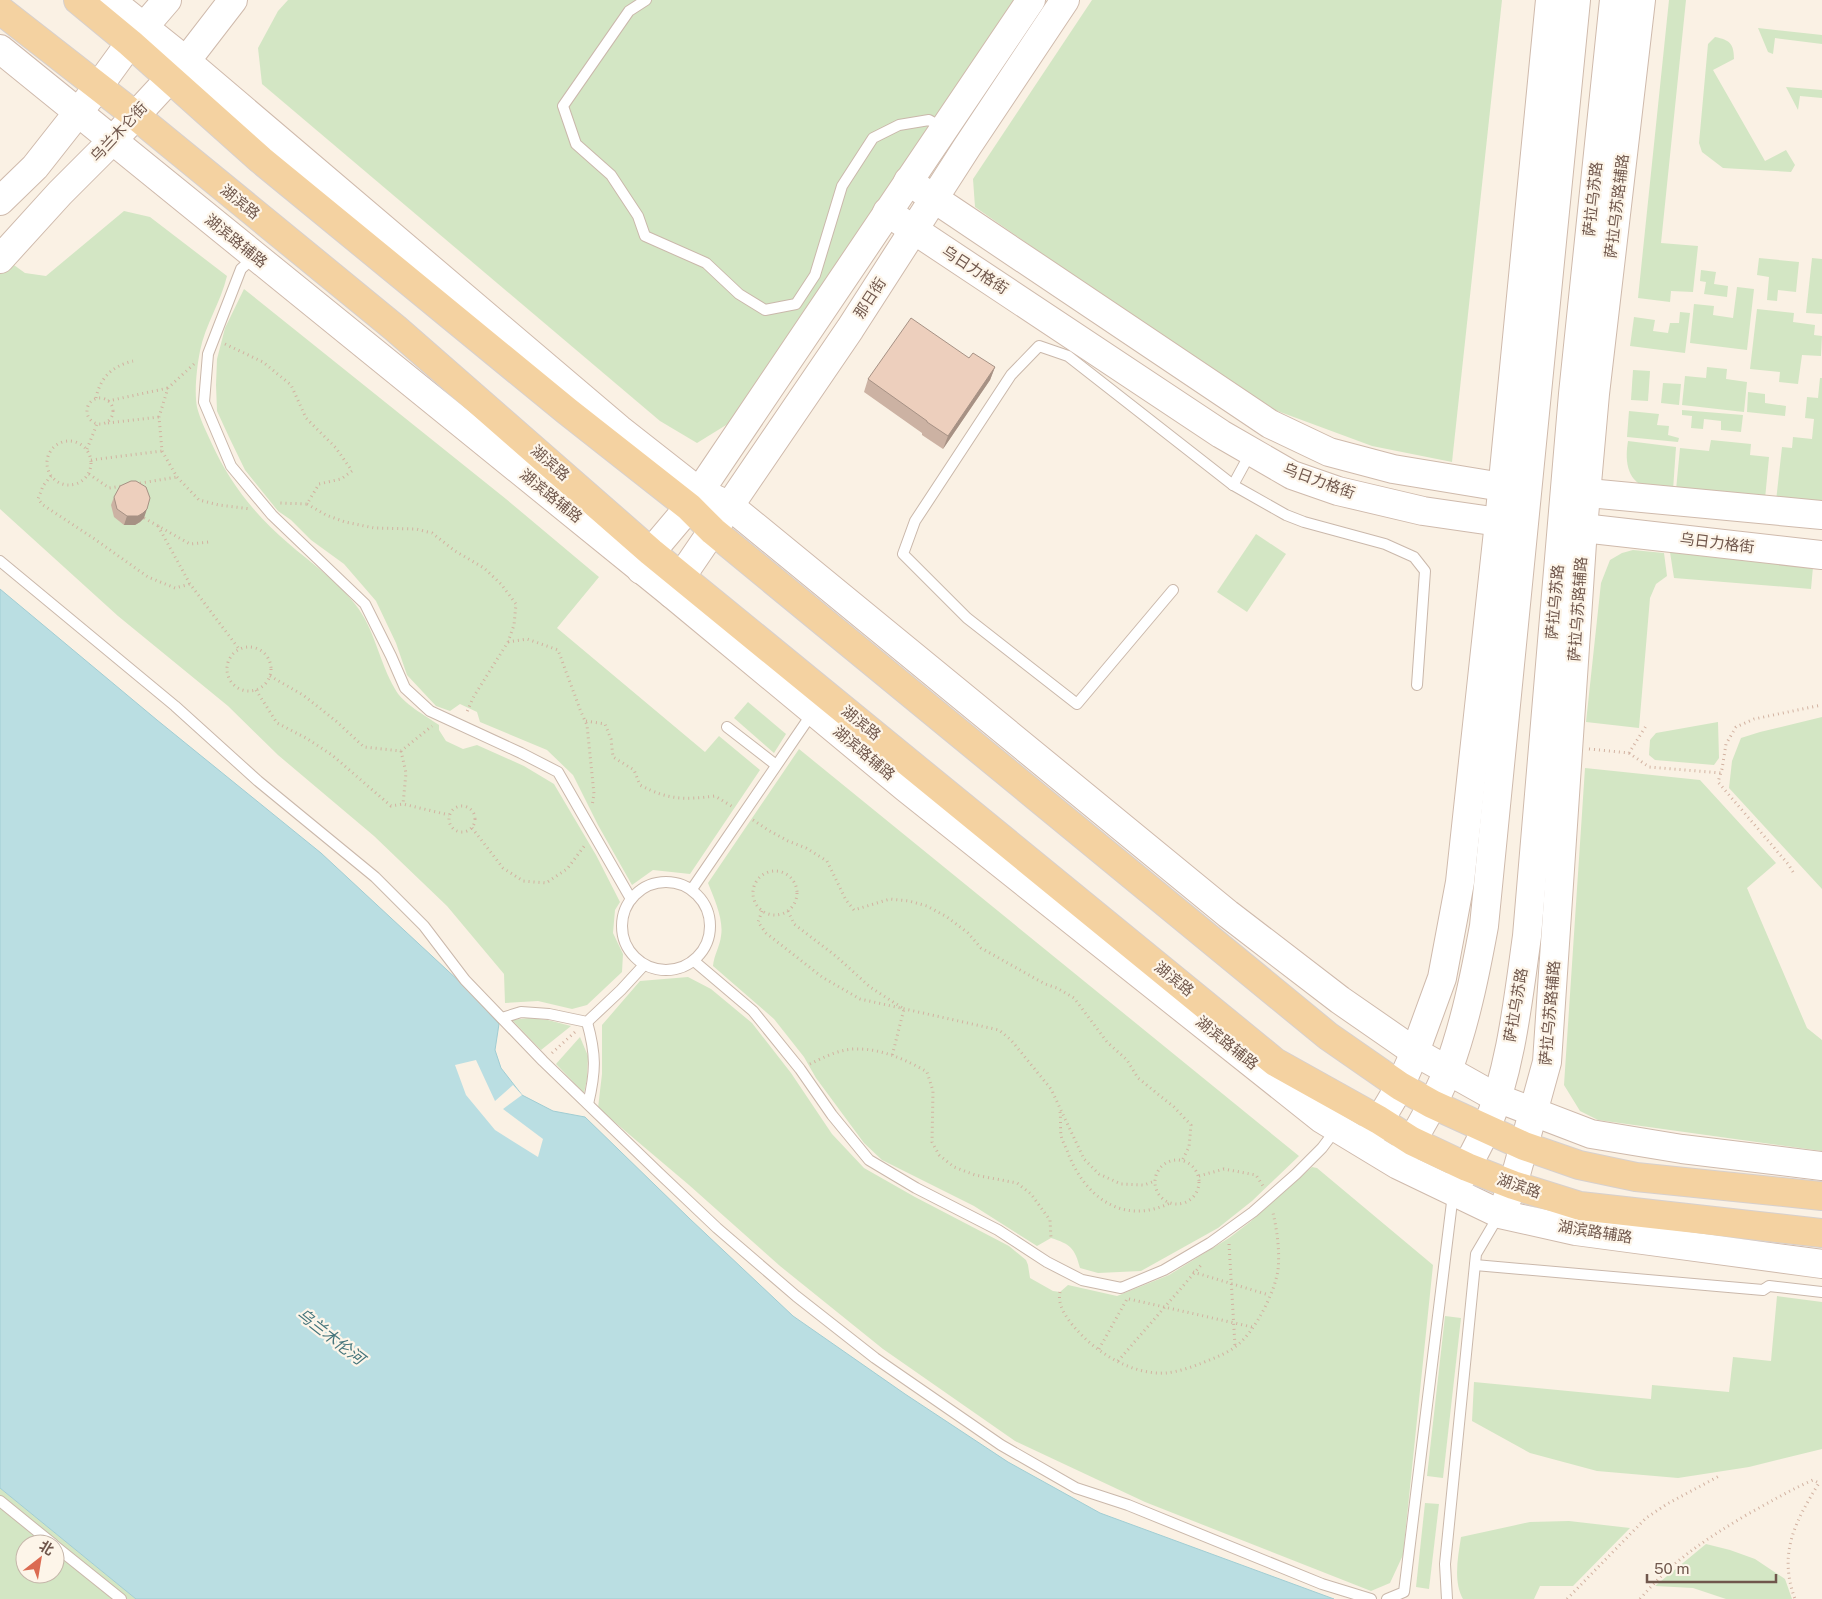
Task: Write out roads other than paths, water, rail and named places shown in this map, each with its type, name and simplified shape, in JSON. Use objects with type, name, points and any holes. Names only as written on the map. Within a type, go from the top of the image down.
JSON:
[{"type":"main road","points":[[78,0],[137,35],[177,69],[268,166],[567,412],[693,499],[713,531],[1328,1036],[1400,1086],[1486,1130],[1524,1146],[1579,1165],[1636,1177],[1822,1196]]},
{"type":"main road","name":"湖滨路","points":[[0,10],[136,116],[395,328],[646,561],[1275,1062],[1379,1120],[1412,1141],[1467,1167],[1513,1185],[1580,1206],[1822,1233]]},
{"type":"street","points":[[110,0],[137,35]]},
{"type":"street","points":[[0,201],[35,167],[137,35],[167,0]]},
{"type":"street","name":"乌兰木仑街","points":[[0,259],[60,192],[136,116],[233,0]]},
{"type":"street","points":[[215,23],[250,0]]},
{"type":"street","points":[[646,561],[693,499],[1031,0]]},
{"type":"street","name":"那日街","points":[[677,585],[850,329],[933,199],[1065,0]]},
{"type":"street","points":[[1398,1165],[1432,1104],[1448,1070],[1471,996],[1484,926],[1550,0]]},
{"type":"street","points":[[1515,487],[1576,0]]},
{"type":"street","name":"萨拉乌苏路","points":[[1453,1193],[1486,1130],[1497,1098],[1515,1023],[1527,936],[1572,527],[1614,0]]},
{"type":"street","name":"萨拉乌苏路辅路","points":[[1575,492],[1595,394],[1642,0]]},
{"type":"street","name":"湖滨路辅路","points":[[0,49],[255,256],[646,561]]},
{"type":"street","name":"乌日力格街","points":[[908,181],[1270,424],[1329,452],[1393,469],[1515,487],[1822,515]]},
{"type":"street","name":"乌日力格街","points":[[887,212],[1221,434],[1292,475],[1338,491],[1422,511],[1822,555]]},
{"type":"street","points":[[693,499],[730,506],[1228,914],[1340,1000],[1415,1052],[1497,1098],[1534,1114],[1591,1134],[1822,1166]]},
{"type":"street","points":[[1365,1146],[1400,1086],[1415,1052],[1442,978],[1460,882],[1512,522]]},
{"type":"street","name":"萨拉乌苏路辅路","points":[[1500,1214],[1513,1185],[1547,1062],[1569,748],[1572,527]]},
{"type":"street","name":"湖滨路辅路","points":[[677,585],[813,711],[914,794],[1322,1119],[1365,1146],[1453,1193],[1500,1214],[1576,1231],[1822,1264]]},
{"type":"lane","points":[[646,0],[629,11],[563,106],[576,144],[611,175],[638,216],[645,236],[706,263],[739,294],[765,310],[796,304],[815,275],[842,186],[873,138],[899,125],[929,120],[944,129]]},
{"type":"lane","points":[[255,256],[241,269],[208,354],[204,402],[231,466],[272,515],[365,604],[405,688],[430,711],[558,772],[631,899]]},
{"type":"lane","points":[[1173,590],[1077,704],[967,618],[903,554],[915,521],[1011,376],[1039,346],[1068,356],[1233,485],[1286,515],[1304,522],[1385,544],[1414,557],[1424,571],[1417,685]]},
{"type":"lane","points":[[1233,485],[1252,451]]},
{"type":"lane","points":[[0,561],[175,706],[258,781],[374,876],[424,926],[465,980],[543,1061],[717,1228],[796,1296],[875,1358],[1001,1445],[1076,1488],[1128,1505],[1322,1584],[1371,1599]]},
{"type":"lane","points":[[692,889],[813,711]]},
{"type":"lane","points":[[727,727],[776,765]]},
{"type":"lane","points":[[668,882],[692,889],[704,903],[710,923],[710,934],[702,953],[694,961],[675,970],[664,971],[644,965],[632,954],[624,940],[622,919],[631,899],[647,886],[657,883],[668,882]]},
{"type":"lane","points":[[694,961],[753,1011],[800,1069],[832,1115],[869,1160],[916,1188],[998,1230],[1046,1262],[1082,1280],[1121,1288],[1164,1270],[1210,1243],[1269,1198],[1302,1168],[1331,1136]]},
{"type":"lane","points":[[587,1022],[644,965]]},
{"type":"lane","points":[[502,1018],[521,1012],[549,1014],[587,1022]]},
{"type":"lane","points":[[587,1022],[594,1046],[594,1081],[588,1104]]},
{"type":"lane","points":[[1387,1599],[1404,1592],[1453,1193]]},
{"type":"lane","points":[[1447,1599],[1445,1564],[1476,1254],[1500,1214]]},
{"type":"lane","points":[[1475,1265],[1763,1290],[1768,1286],[1822,1292]]},
{"type":"lane","points":[[0,1501],[40,1534]]},
{"type":"lane","points":[[65,1554],[120,1599]]},
{"type":"water","name":"乌兰木伦河","points":[[0,589],[321,853],[461,983],[499,1024],[495,1050],[501,1068],[522,1095],[553,1111],[585,1117],[793,1316],[905,1394],[1008,1462],[1100,1513],[1334,1599],[136,1599],[65,1541],[65,1534],[56,1534],[0,1488]]}]
